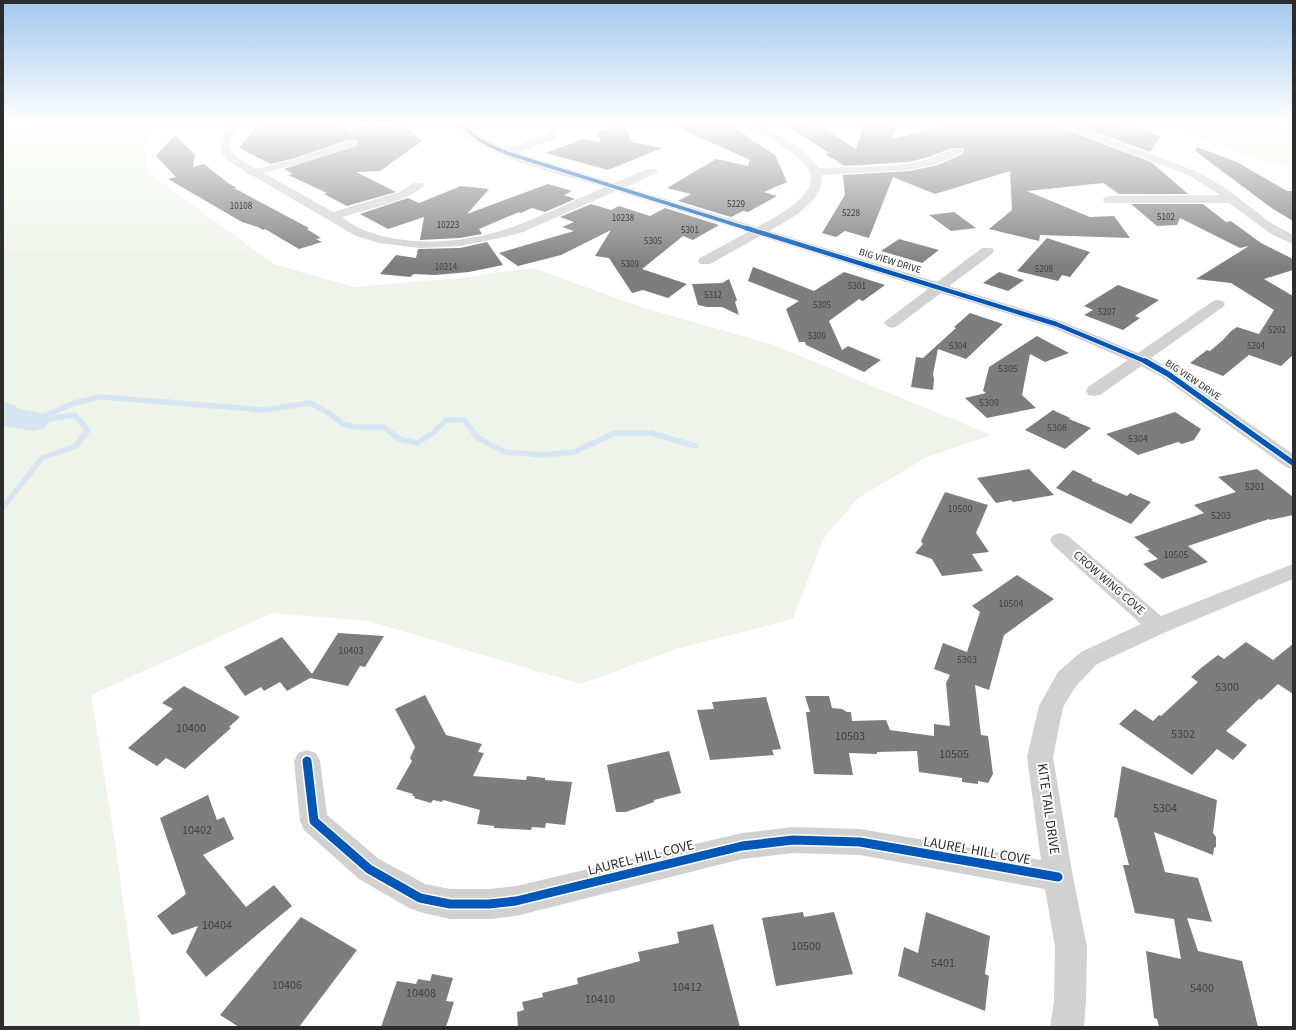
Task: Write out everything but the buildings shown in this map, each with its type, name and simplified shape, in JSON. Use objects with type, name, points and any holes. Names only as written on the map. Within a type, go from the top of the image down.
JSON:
[{"type":"street","name":"BIG VIEW DRIVE","points":[[568,172],[1056,324],[1140,359],[1168,374],[1293,463]]},
{"type":"street","points":[[252,173],[360,233],[374,238],[416,243],[471,241],[497,236],[519,229],[650,172]]},
{"type":"street","points":[[705,260],[789,215],[799,207],[815,185],[816,172]]},
{"type":"street","points":[[1189,172],[1207,180],[1260,222],[1293,240]]},
{"type":"street","points":[[330,217],[404,194],[418,185]]},
{"type":"street","points":[[1109,200],[1152,198],[1232,199]]},
{"type":"street","points":[[892,323],[941,288],[987,251]]},
{"type":"street","points":[[1094,391],[1218,304]]},
{"type":"street","name":"CROW WING COVE","points":[[1060,540],[1158,626]]},
{"type":"street","name":"KITE TAIL DRIVE","points":[[1067,1027],[1070,1002],[1071,947],[1058,877],[1040,757],[1051,706],[1067,680],[1089,658],[1158,626],[1293,571]]},
{"type":"street","name":"LAUREL HILL COVE","points":[[307,761],[314,821],[369,869],[420,898],[450,904],[489,904],[516,901],[742,846],[793,840],[860,842],[1058,877]]},
{"type":"shaded area","points":[[3,172],[151,172],[156,178],[273,264],[354,287],[459,278],[533,268],[641,307],[771,344],[991,435],[927,457],[858,498],[823,539],[793,619],[676,649],[581,684],[368,621],[272,613],[91,695],[114,835],[141,1027],[3,1027]]},
{"type":"waterway","points":[[34,421],[74,403],[101,397],[265,410],[310,403],[329,413],[343,424],[358,427],[384,427],[399,439],[417,443],[433,433],[446,420],[464,420],[478,438],[505,452],[543,455],[574,452],[615,433],[651,433],[695,446]]},
{"type":"waterway","points":[[3,412],[10,418],[34,421]]},
{"type":"waterway","points":[[3,507],[42,458],[76,446],[88,430],[75,415],[42,420]]},
{"type":"cycle path","points":[[567,172],[1056,324],[1140,359],[1168,374],[1293,463]]},
{"type":"cycle path","points":[[307,761],[314,821],[369,869],[420,898],[450,904],[489,904],[516,901],[742,846],[793,840],[860,842],[1058,877]]}]
